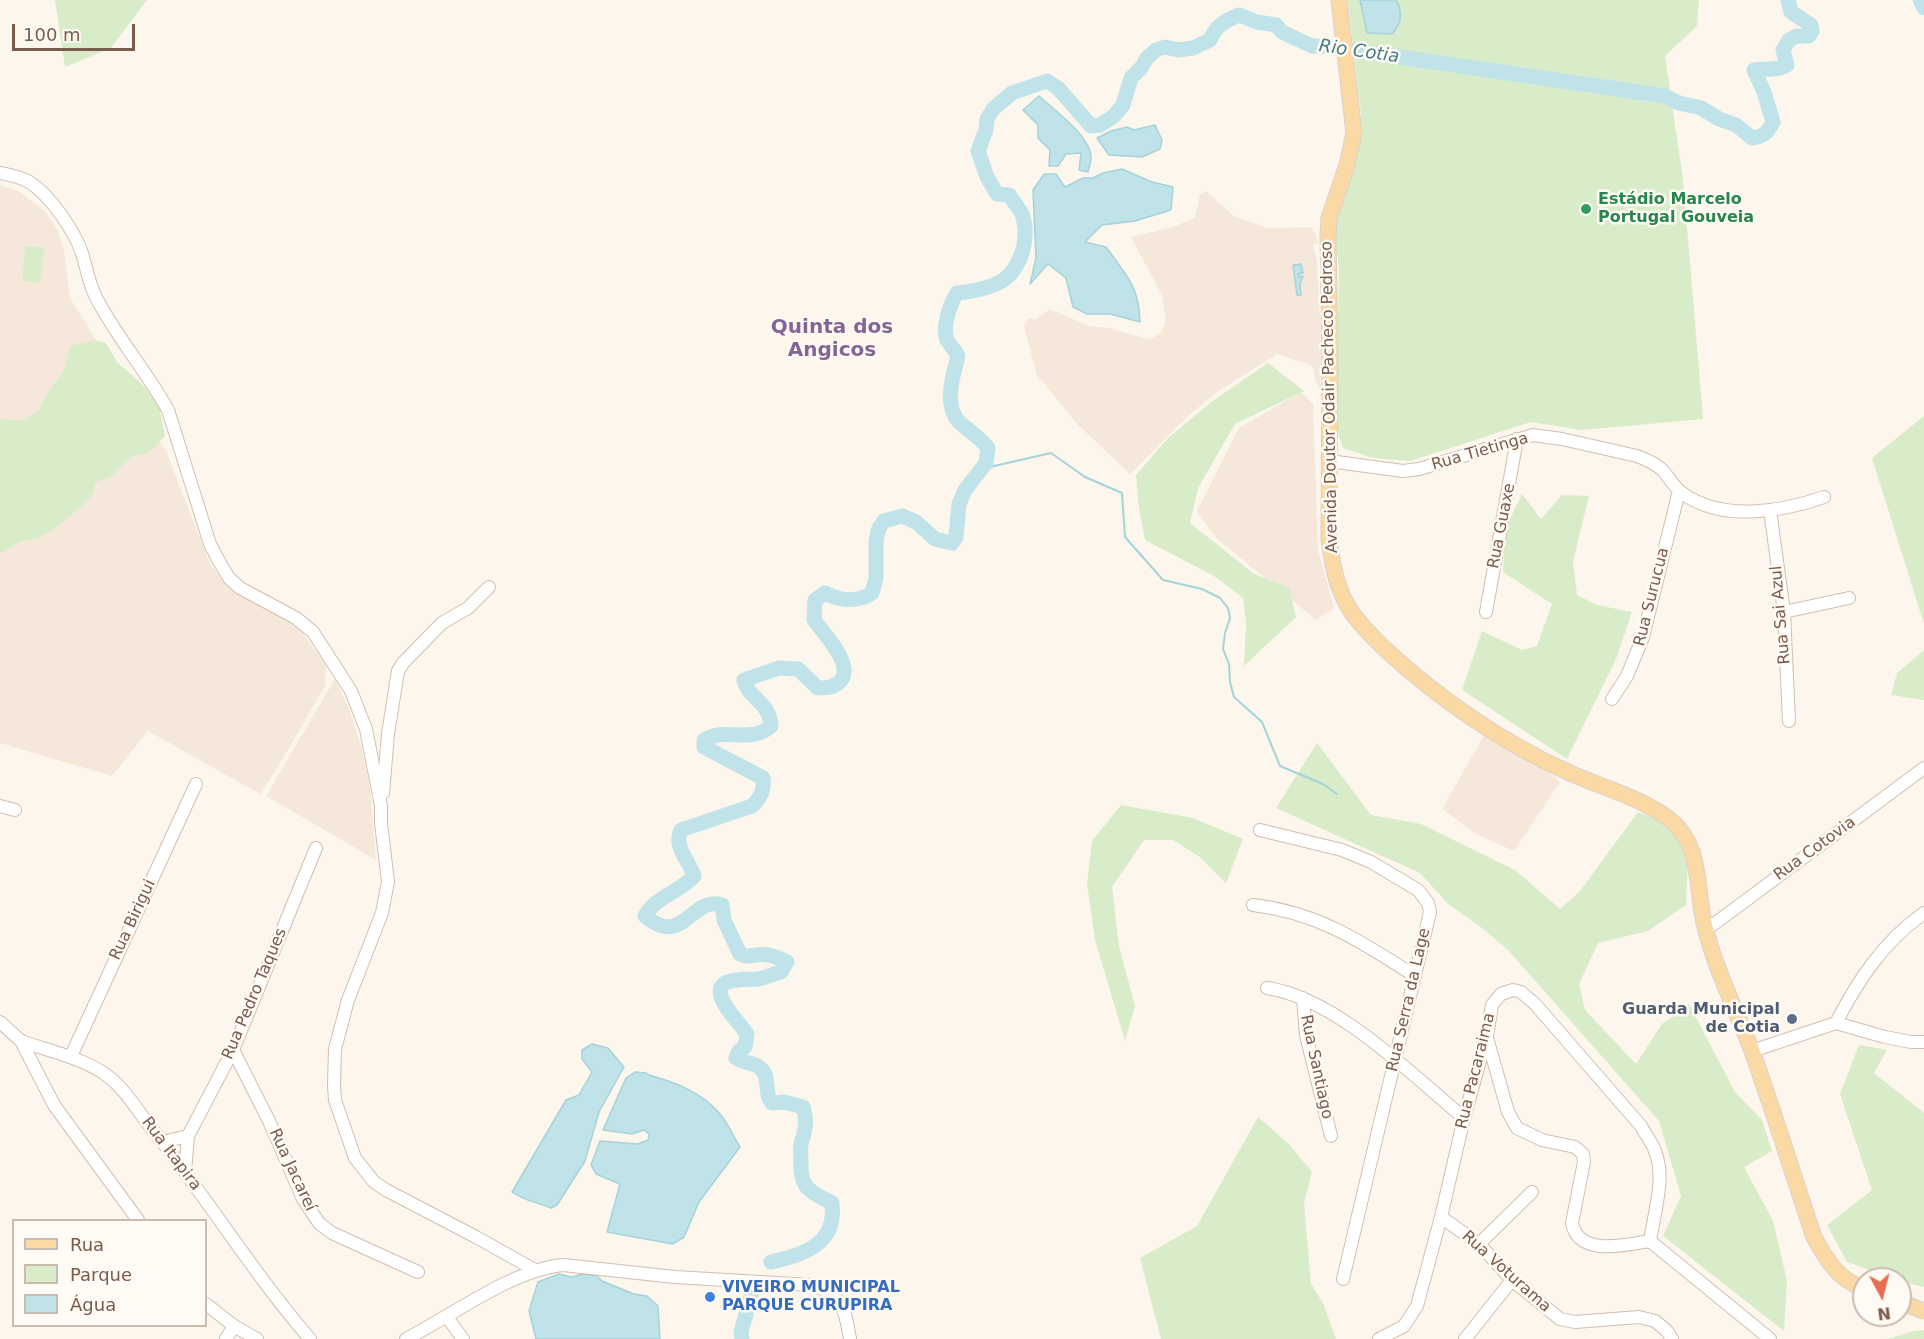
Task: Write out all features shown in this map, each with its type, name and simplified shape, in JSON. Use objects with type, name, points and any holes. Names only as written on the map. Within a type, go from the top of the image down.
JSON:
[{"type":"main road","name":"Avenida Doutor Odair Pacheco Pedroso","points":[[1339,0],[1354,133],[1347,165],[1329,218],[1329,539],[1332,567],[1345,603],[1370,635],[1412,674],[1495,733],[1543,760],[1629,796],[1670,820],[1682,832],[1694,854],[1706,930],[1752,1051],[1814,1237],[1827,1262],[1836,1272],[1852,1281]]},
{"type":"street","points":[[0,173],[28,181],[40,190],[77,242],[98,301],[168,410],[210,544],[229,578],[240,588],[296,618],[313,632],[351,691],[363,718],[372,752],[381,806],[388,882],[382,913],[348,1000],[335,1049],[333,1071],[336,1100],[356,1158],[374,1182],[535,1270]]},
{"type":"street","name":"Rua Tietinga","points":[[1329,460],[1381,469],[1411,470],[1433,466],[1517,439],[1542,435],[1637,456],[1650,461],[1662,470],[1679,491],[1699,504],[1712,508],[1739,511],[1770,510],[1801,505],[1824,497]]},
{"type":"street","name":"Rua Guaxe","points":[[1486,612],[1517,439]]},
{"type":"street","name":"Rua Surucua","points":[[1612,699],[1630,669],[1643,637],[1679,491]]},
{"type":"street","name":"Rua Sai Azul","points":[[1770,510],[1784,612],[1789,721]]},
{"type":"street","points":[[381,806],[388,735],[398,671],[442,623],[468,608],[489,587]]},
{"type":"street","points":[[1784,612],[1849,598]]},
{"type":"street","name":"Rua Cotovia","points":[[1706,930],[1924,768]]},
{"type":"street","name":"Rua Birigui","points":[[71,1056],[196,784]]},
{"type":"street","points":[[0,806],[15,810]]},
{"type":"street","name":"Rua Serra da Lage","points":[[1260,830],[1342,850],[1371,862],[1418,890],[1428,903],[1430,912],[1343,1279]]},
{"type":"street","name":"Rua Pedro Taques","points":[[185,1172],[188,1136],[233,1050],[316,848]]},
{"type":"street","points":[[1253,905],[1291,912],[1330,925],[1357,938],[1415,976]]},
{"type":"street","points":[[1836,1023],[1851,993],[1876,958],[1904,929],[1924,913]]},
{"type":"street","points":[[1267,988],[1279,989],[1303,998],[1351,1027],[1395,1058],[1464,1118]]},
{"type":"street","name":"Rua Pacaraima","points":[[1379,1339],[1404,1326],[1417,1306],[1487,1036],[1492,1005],[1496,998],[1506,991],[1521,992],[1535,1004],[1641,1126],[1655,1149],[1659,1170],[1650,1241]]},
{"type":"street","name":"Rua Santiago","points":[[1303,998],[1306,1035],[1331,1136]]},
{"type":"street","points":[[0,1022],[21,1041],[54,1105],[137,1219]]},
{"type":"street","points":[[1752,1051],[1836,1023],[1886,1038],[1924,1042]]},
{"type":"street","points":[[1487,1036],[1508,1112],[1517,1128],[1542,1140],[1575,1147],[1583,1154],[1584,1162],[1572,1223],[1577,1237],[1593,1245],[1650,1241],[1770,1339]]},
{"type":"street","name":"Rua Itapira","points":[[21,1041],[71,1056],[118,1084],[281,1305],[310,1339]]},
{"type":"street","name":"Rua Jacareí","points":[[233,1050],[269,1121],[303,1199],[319,1223],[332,1233],[418,1272]]},
{"type":"street","points":[[1473,1086],[1487,1082],[1500,1082]]},
{"type":"street","points":[[162,1142],[188,1136]]},
{"type":"street","points":[[1479,1244],[1532,1192]]},
{"type":"street","name":"Rua Voturama","points":[[1441,1217],[1479,1244],[1512,1280],[1565,1321],[1639,1317],[1655,1321],[1672,1339]]},
{"type":"street","points":[[406,1339],[489,1292],[535,1270],[563,1265],[675,1277],[811,1285],[826,1289],[841,1304],[850,1339]]},
{"type":"street","points":[[1465,1339],[1512,1280]]},
{"type":"street","points":[[207,1305],[234,1326],[257,1339]]},
{"type":"street","points":[[447,1317],[463,1339]]},
{"type":"street","points":[[226,1339],[234,1326]]},
{"type":"shaded area","points":[[0,185],[18,191],[46,212],[58,231],[64,250],[70,298],[167,453],[210,564],[225,584],[244,598],[295,623],[326,665],[325,686],[260,794],[148,731],[112,776],[0,743]]},
{"type":"shaded area","points":[[1206,191],[1234,216],[1268,228],[1310,227],[1314,231],[1319,242],[1313,245],[1317,260],[1320,318],[1324,318],[1320,391],[1314,370],[1310,365],[1277,354],[1217,392],[1189,415],[1130,474],[1077,424],[1037,375],[1024,327],[1028,319],[1036,319],[1050,309],[1089,326],[1109,328],[1151,339],[1162,331],[1166,319],[1162,295],[1131,237],[1173,227],[1195,218],[1200,194]]},
{"type":"shaded area","points":[[1301,392],[1313,404],[1318,550],[1334,608],[1316,620],[1215,537],[1197,511],[1239,428]]},
{"type":"shaded area","points":[[335,679],[348,707],[361,745],[370,789],[376,860],[266,796]]},
{"type":"shaded area","points":[[1486,732],[1548,770],[1560,782],[1514,851],[1476,834],[1442,809]]},
{"type":"green space","points":[[55,0],[147,0],[111,48],[65,67]]},
{"type":"green space","points":[[1348,0],[1699,0],[1697,26],[1665,56],[1683,179],[1703,419],[1581,430],[1531,422],[1410,461],[1373,458],[1343,448],[1336,427],[1339,270],[1335,232],[1341,200],[1359,140],[1361,115]]},
{"type":"green space","points":[[25,246],[44,248],[40,283],[22,281]]},
{"type":"green space","points":[[93,340],[106,343],[117,362],[143,385],[159,406],[165,436],[145,454],[132,456],[112,476],[96,482],[92,495],[84,504],[54,529],[39,538],[19,542],[0,554],[0,419],[24,420],[39,410],[48,392],[64,370],[70,346]]},
{"type":"green space","points":[[1268,363],[1304,391],[1235,424],[1198,488],[1190,523],[1254,574],[1289,587],[1296,617],[1244,666],[1246,623],[1243,598],[1214,576],[1145,540],[1136,475],[1168,438],[1214,400]]},
{"type":"green space","points":[[1924,416],[1924,624],[1872,458]]},
{"type":"green space","points":[[1522,494],[1541,519],[1562,495],[1589,496],[1573,561],[1577,595],[1597,605],[1632,612],[1616,659],[1567,759],[1462,690],[1482,631],[1522,650],[1537,646],[1552,604],[1503,572],[1505,529]]},
{"type":"green space","points":[[1924,650],[1924,700],[1891,695],[1897,673]]},
{"type":"green space","points":[[1317,743],[1371,815],[1421,824],[1515,870],[1560,909],[1580,891],[1638,812],[1665,822],[1688,855],[1686,905],[1648,931],[1598,943],[1579,984],[1585,1010],[1636,1064],[1662,1024],[1689,1004],[1735,1092],[1762,1120],[1772,1151],[1744,1167],[1773,1221],[1787,1281],[1784,1331],[1663,1236],[1681,1196],[1659,1121],[1508,950],[1448,904],[1420,873],[1276,808]]},
{"type":"green space","points":[[1121,805],[1193,818],[1243,839],[1226,883],[1200,857],[1173,840],[1144,840],[1112,887],[1119,946],[1135,1006],[1125,1041],[1095,940],[1087,884],[1092,841]]},
{"type":"green space","points":[[1859,1045],[1887,1050],[1874,1073],[1924,1113],[1924,1287],[1912,1284],[1912,1267],[1861,1267],[1847,1262],[1827,1225],[1872,1190],[1840,1094]]},
{"type":"green space","points":[[1258,1117],[1290,1145],[1312,1172],[1304,1203],[1311,1284],[1323,1303],[1336,1339],[1161,1339],[1140,1258],[1197,1226]]},
{"type":"green space","points":[[1924,1330],[1924,1339],[1887,1339],[1914,1331]]},
{"type":"water","points":[[1360,0],[1396,0],[1400,9],[1400,18],[1392,34],[1367,33]]},
{"type":"water","points":[[1039,96],[1071,124],[1085,141],[1091,158],[1088,172],[1079,170],[1081,153],[1066,154],[1058,166],[1049,166],[1050,150],[1038,138],[1038,125],[1023,110]]},
{"type":"water","points":[[1155,125],[1162,140],[1160,149],[1142,157],[1109,155],[1097,138],[1127,127],[1134,130]]},
{"type":"water","points":[[1122,169],[1152,182],[1173,187],[1171,210],[1135,221],[1102,225],[1085,242],[1106,247],[1125,274],[1137,299],[1140,322],[1110,314],[1087,314],[1073,307],[1066,278],[1048,264],[1030,284],[1036,258],[1033,190],[1044,174],[1056,174],[1065,187],[1083,178],[1093,178],[1103,173]]},
{"type":"water","points":[[1301,264],[1303,273],[1298,274],[1299,277],[1303,276],[1300,284],[1301,295],[1297,295],[1293,265]]},
{"type":"water","points":[[592,1044],[608,1048],[624,1067],[599,1112],[585,1161],[557,1205],[551,1208],[512,1192],[566,1100],[579,1095],[592,1072],[582,1059],[582,1050]]},
{"type":"water","points":[[635,1072],[646,1073],[678,1085],[705,1100],[723,1118],[740,1147],[699,1202],[684,1237],[673,1244],[607,1232],[620,1184],[596,1174],[591,1165],[600,1141],[638,1144],[648,1140],[649,1134],[644,1130],[632,1134],[603,1130],[626,1078]]},
{"type":"water","points":[[559,1274],[572,1277],[583,1274],[597,1276],[602,1281],[634,1294],[647,1296],[658,1306],[660,1339],[536,1339],[529,1311],[538,1282]]},
{"type":"waterway","name":"Rio Cotia","points":[[771,1262],[806,1251],[824,1238],[832,1217],[832,1203],[808,1189],[802,1179],[801,1144],[806,1122],[803,1107],[784,1102],[772,1103],[769,1099],[763,1071],[756,1065],[736,1058],[739,1051],[745,1047],[747,1034],[727,1008],[720,992],[722,986],[731,981],[758,979],[781,972],[787,962],[768,955],[740,954],[724,920],[722,905],[711,904],[702,907],[678,924],[669,927],[658,925],[645,916],[649,909],[661,899],[694,876],[680,847],[681,830],[752,806],[761,794],[763,778],[704,747],[704,740],[712,736],[755,734],[771,726],[763,705],[750,692],[744,680],[779,668],[798,669],[818,688],[833,686],[841,680],[844,672],[843,663],[814,620],[815,600],[825,593],[848,600],[872,593],[876,578],[876,541],[879,528],[884,521],[902,516],[916,522],[935,539],[952,543],[956,537],[959,504],[965,490],[986,463],[988,448],[959,422],[951,407],[951,390],[958,356],[947,340],[945,329],[957,293],[992,286],[1002,281],[1015,268],[1022,251],[1025,232],[1022,214],[1009,195],[997,194],[987,177],[978,151],[986,130],[987,119],[993,109],[1012,93],[1047,81],[1058,88],[1091,126],[1100,125],[1114,116],[1123,105],[1131,78],[1156,50],[1165,47],[1178,50],[1193,48],[1210,40],[1222,24],[1239,15],[1257,22],[1276,25],[1282,32],[1312,46],[1665,96],[1679,103],[1701,108],[1719,119],[1736,125],[1752,138],[1765,133],[1773,122],[1764,92],[1754,70],[1775,69],[1787,65],[1783,50],[1789,40],[1797,36],[1809,36],[1812,31],[1811,25],[1791,12],[1788,0]]},
{"type":"waterway","name":"Rio Cotia","points":[[1920,0],[1924,8]]},
{"type":"waterway","points":[[981,469],[1051,453],[1085,477],[1122,493],[1125,537],[1163,580],[1202,589],[1220,598],[1228,608],[1230,618],[1223,649],[1229,664],[1234,697],[1262,722],[1280,766],[1323,784],[1337,794]]},
{"type":"waterway","name":"Rio Cotia","points":[[742,1339],[741,1332],[753,1289]]},
{"type":"place","name":"Estádio Marcelo Portugal Gouveia","points":[[1586,209]]},
{"type":"place","name":"Guarda Municipal de Cotia","points":[[1792,1019]]},
{"type":"place","name":"VIVEIRO MUNICIPAL PARQUE CURUPIRA","points":[[710,1297]]},
{"type":"district","name":"Quinta dos Angicos","points":[[832,340]]}]
